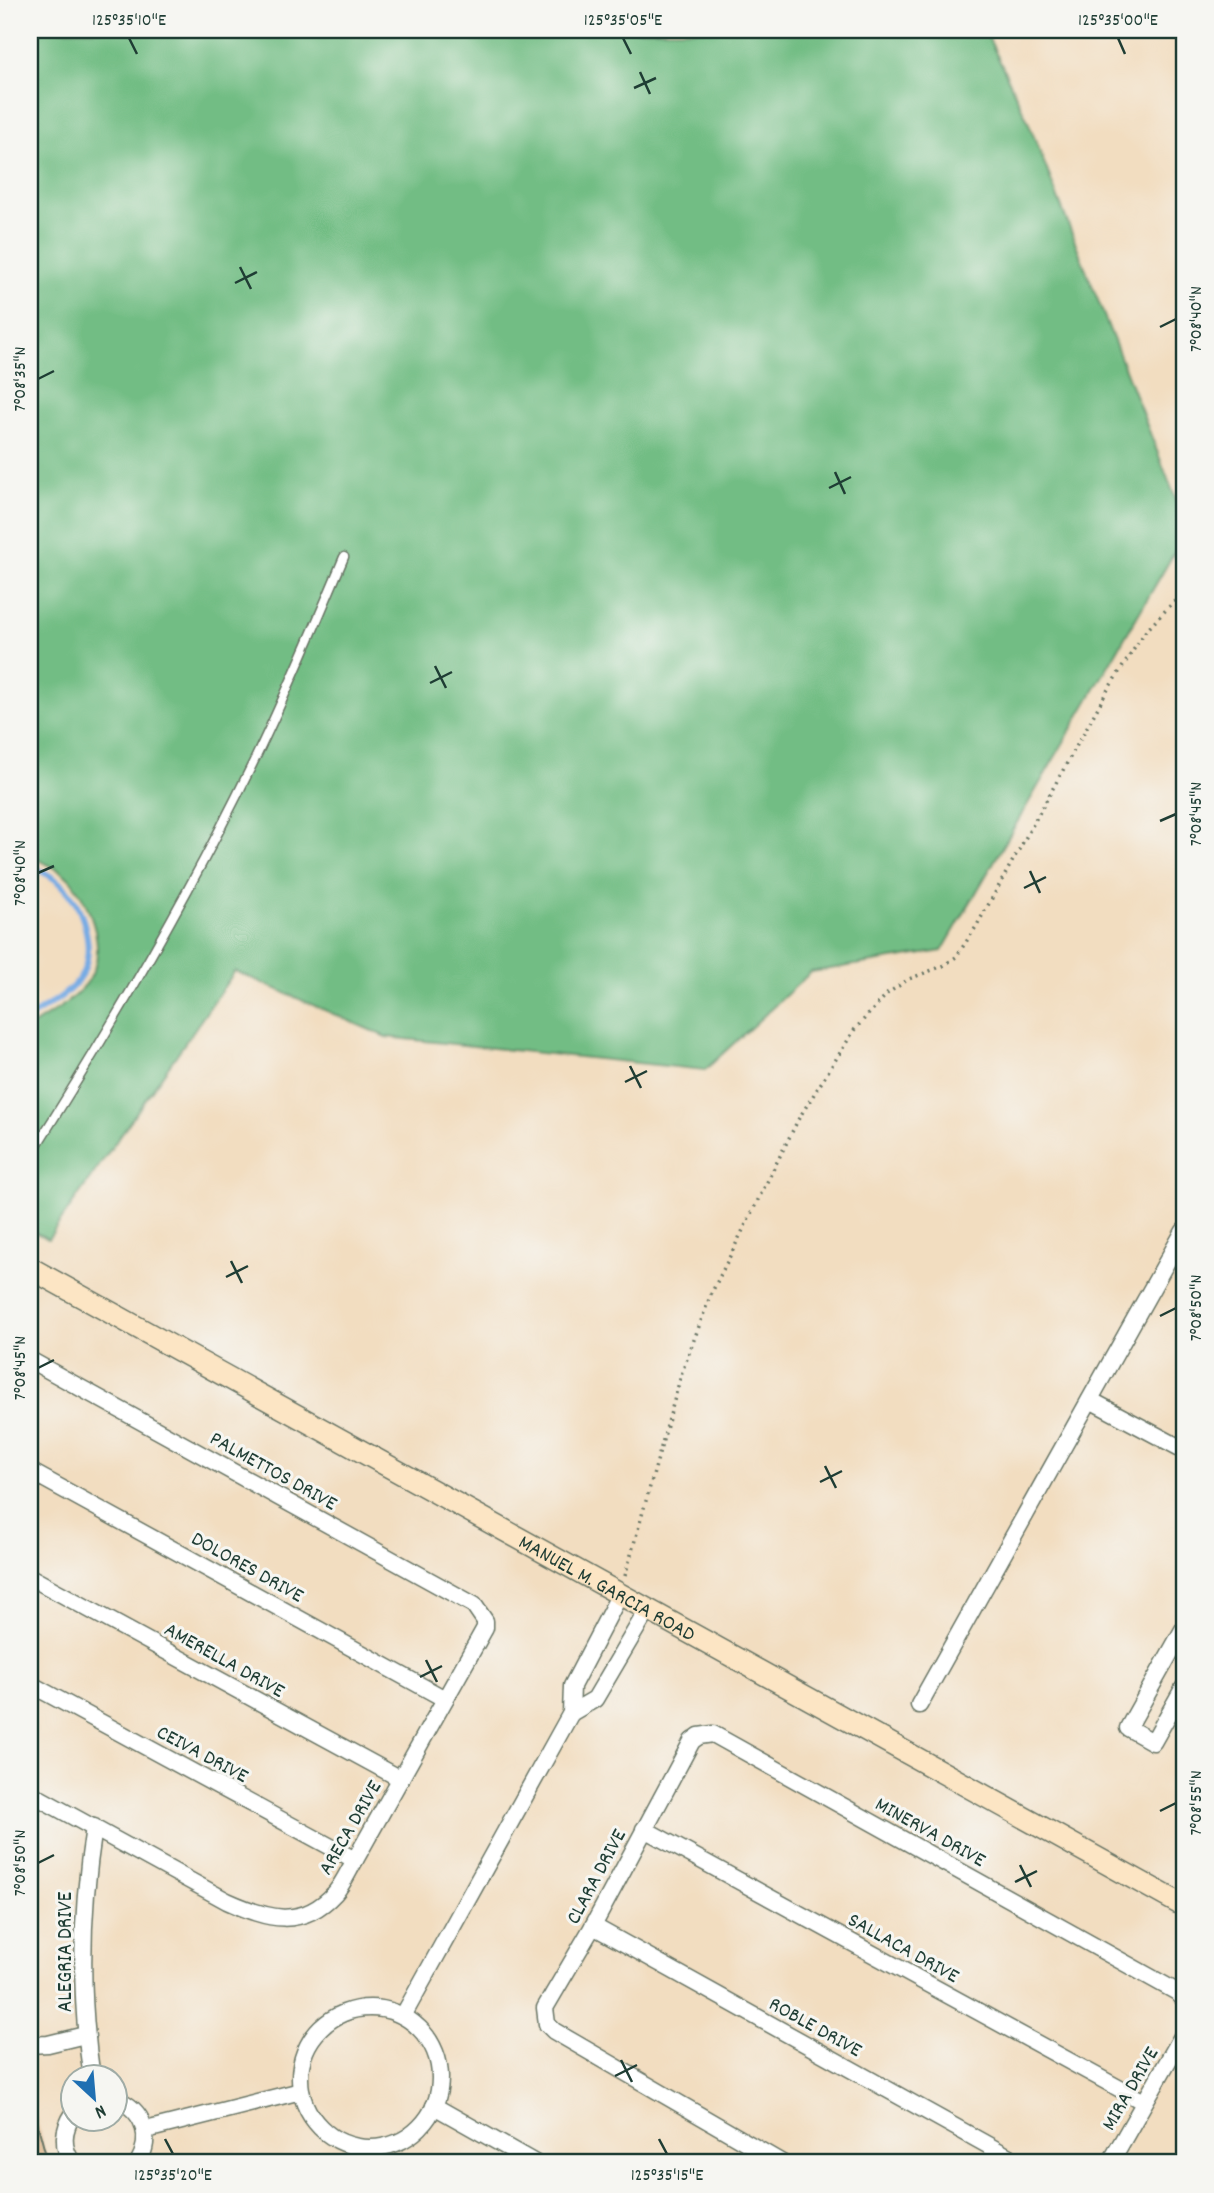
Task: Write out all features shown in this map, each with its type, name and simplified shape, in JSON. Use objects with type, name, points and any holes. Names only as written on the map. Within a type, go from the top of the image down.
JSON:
[{"type":"main road","name":"MANUEL M. GARCIA ROAD","points":[[30,1268],[1184,1906]]},
{"type":"street","points":[[919,1705],[1184,1231]]},
{"type":"street","name":"PALMETTOS DRIVE","points":[[30,1360],[474,1605],[482,1614],[485,1628]]},
{"type":"street","points":[[1090,1399],[1184,1450]]},
{"type":"street","name":"DOLORES DRIVE","points":[[30,1471],[445,1699]]},
{"type":"street","name":"AMERELLA DRIVE","points":[[30,1577],[401,1779]]},
{"type":"street","points":[[403,2015],[572,1713],[572,1686],[620,1594]]},
{"type":"street","points":[[572,1713],[595,1699],[648,1609]]},
{"type":"street","name":"ARECA DRIVE","points":[[30,1793],[228,1901],[262,1916],[289,1919],[313,1910],[335,1893],[485,1628]]},
{"type":"street","points":[[1184,1628],[1128,1728],[1153,1742],[1184,1686]]},
{"type":"street","name":"CEIVA DRIVE","points":[[30,1684],[355,1860]]},
{"type":"street","name":"MINERVA DRIVE","points":[[692,1741],[699,1736],[713,1734],[1184,1998]]},
{"type":"street","name":"CLARA DRIVE","points":[[692,1741],[593,1926],[545,2008],[544,2016],[554,2031],[782,2163]]},
{"type":"street","name":"ALEGRIA DRIVE","points":[[90,2064],[85,2035],[82,1980],[85,1882],[94,1827]]},
{"type":"street","name":"SALLACA DRIVE","points":[[644,1829],[1144,2102]]},
{"type":"street","name":"ROBLE DRIVE","points":[[593,1926],[1020,2163]]},
{"type":"street","points":[[378,2008],[403,2015],[420,2028],[433,2045],[440,2065],[440,2086],[435,2106],[424,2123],[409,2136],[391,2145],[372,2148],[352,2146],[334,2138],[318,2126],[307,2110],[301,2091],[301,2065],[310,2041],[328,2021],[352,2010],[378,2008]]},
{"type":"street","name":"MIRA DRIVE","points":[[1110,2163],[1184,2033]]},
{"type":"street","points":[[30,2045],[48,2044],[85,2035]]},
{"type":"street","points":[[146,2130],[301,2091]]},
{"type":"street","points":[[435,2106],[536,2163]]},
{"type":"street","points":[[130,2107],[139,2115],[146,2130],[144,2153],[138,2163]]},
{"type":"street","points":[[65,2134],[64,2143],[73,2163]]},
{"type":"lane","points":[[30,1156],[120,1011],[251,768],[344,557]]},
{"type":"path","points":[[620,1594],[682,1371],[711,1294],[799,1118],[855,1029],[888,993],[909,979],[943,966],[956,957],[976,927],[1107,691],[1145,632],[1184,591]]},
{"type":"green space","points":[[30,30],[985,30],[1027,119],[1184,520],[1184,536],[942,951],[811,972],[705,1070],[386,1037],[235,971],[48,1239],[30,1230],[30,1027],[67,1003],[86,984],[93,972],[97,946],[86,904],[72,882],[58,870],[30,856]]},
{"type":"building","points":[[35,2115],[48,2163],[30,2163],[30,2116]]},
{"type":"waterway","points":[[30,866],[55,879],[70,894],[82,916],[87,941],[87,954],[81,976],[58,999],[30,1017]]}]
